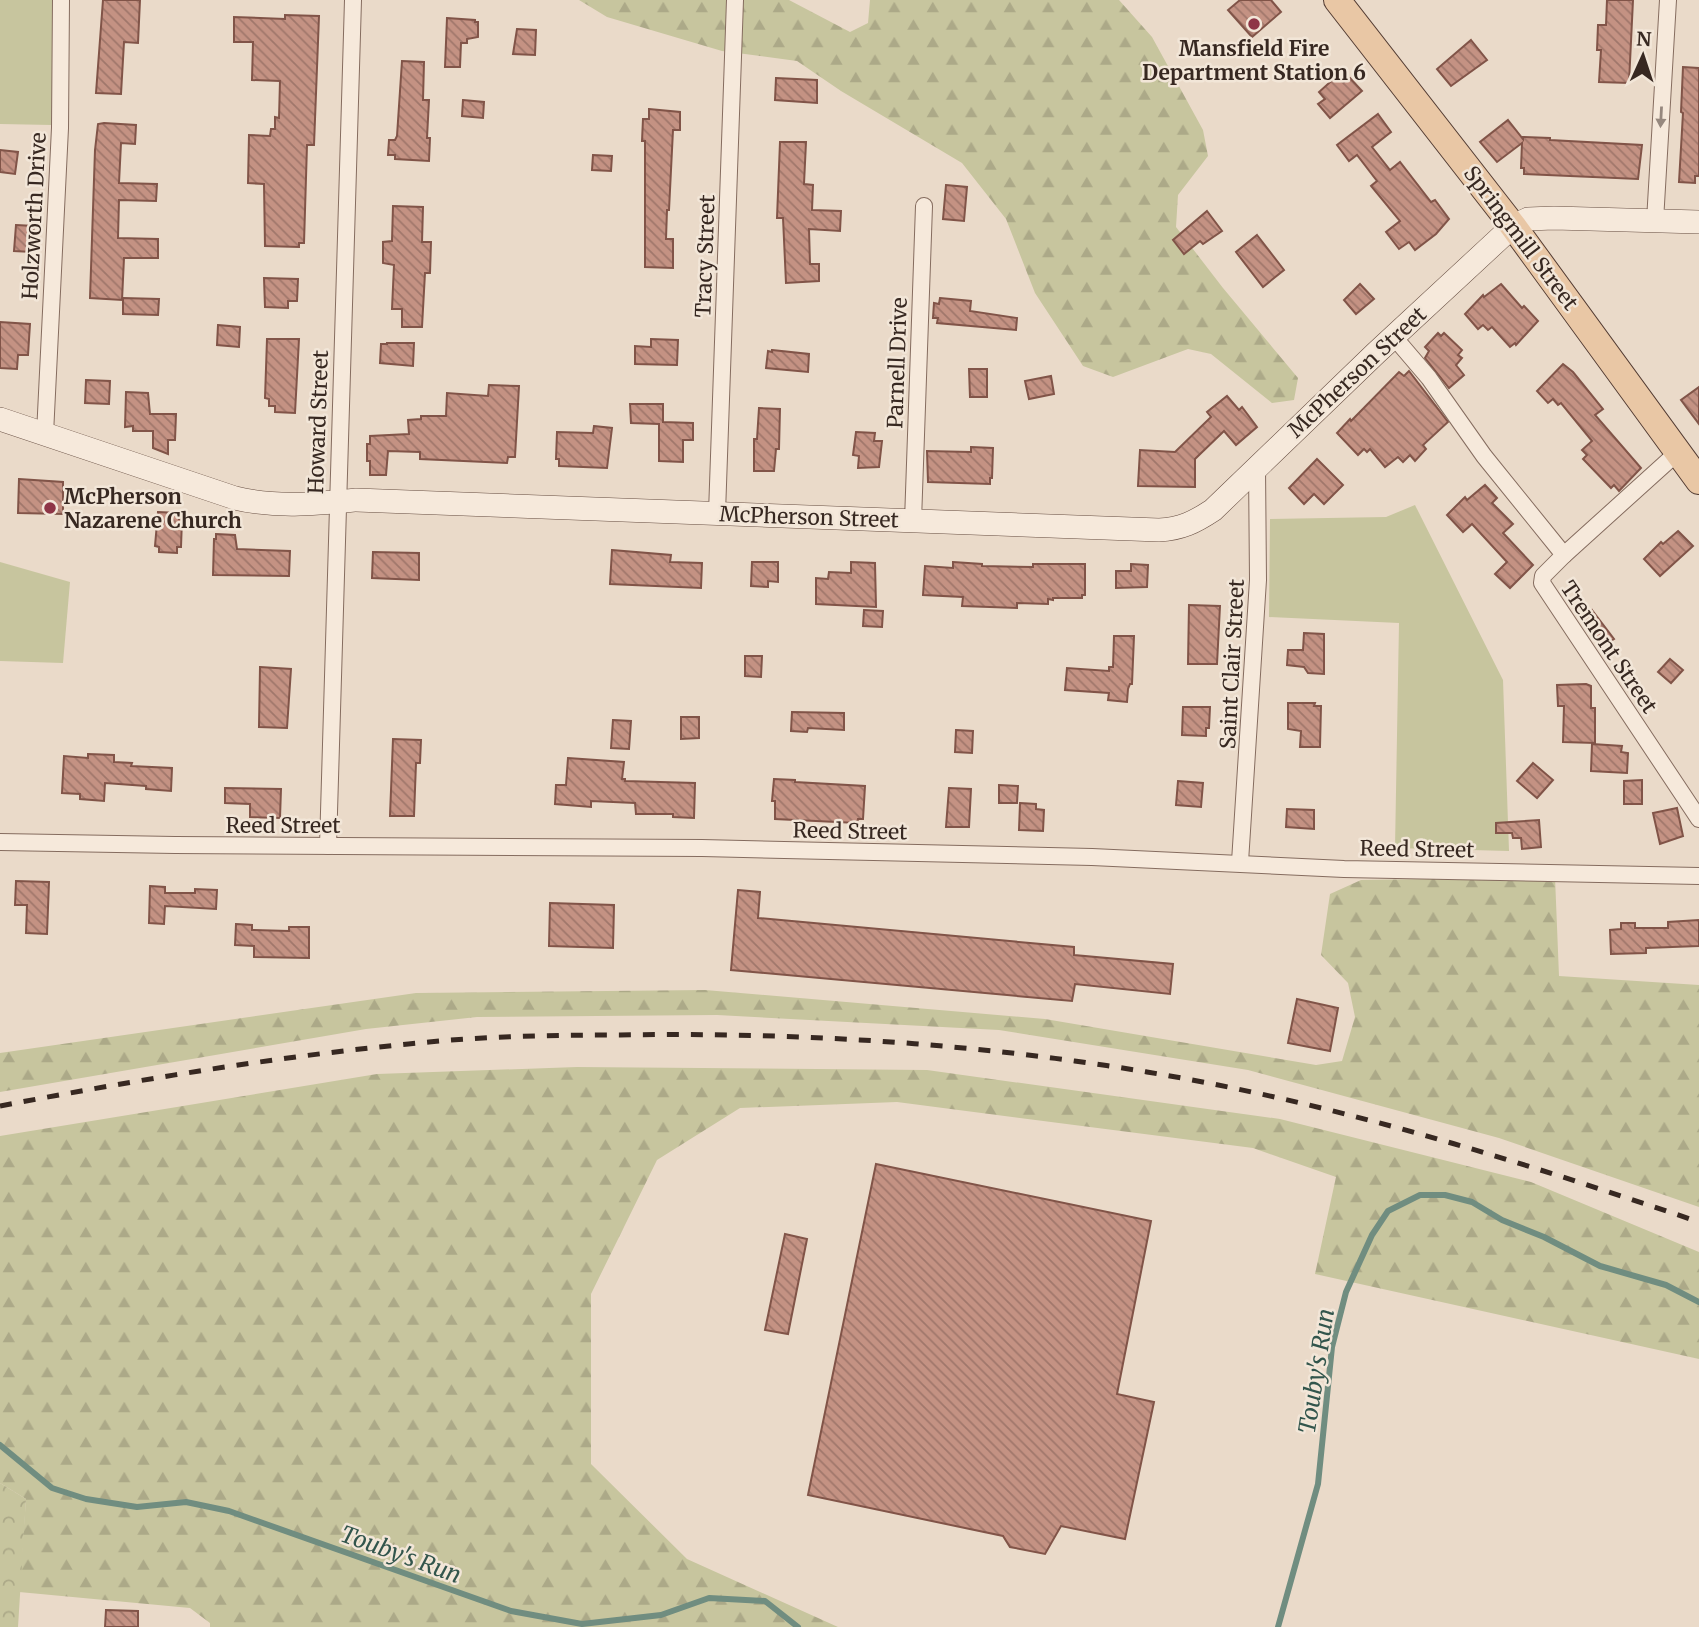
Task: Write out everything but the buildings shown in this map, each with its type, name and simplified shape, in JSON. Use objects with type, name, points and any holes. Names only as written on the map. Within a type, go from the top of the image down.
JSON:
[{"type":"main road","name":"Springmill Street","points":[[1338,0],[1513,226],[1699,481]]},
{"type":"street","name":"Holzworth Drive","points":[[45,434],[59,140],[61,0]]},
{"type":"street","name":"Howard Street","points":[[328,846],[353,0]]},
{"type":"street","name":"Tracy Street","points":[[717,513],[735,0]]},
{"type":"street","points":[[1655,220],[1668,0]]},
{"type":"street","name":"Parnell Drive","points":[[913,521],[923,206]]},
{"type":"street","points":[[1513,226],[1528,219],[1699,222]]},
{"type":"street","name":"McPherson Street","points":[[0,419],[244,500],[285,505],[370,501],[1178,529],[1213,510],[1513,226]]},
{"type":"street","name":"Tremont Street","points":[[1394,337],[1429,378],[1484,456],[1563,555],[1543,576],[1542,583],[1699,819]]},
{"type":"street","points":[[1563,555],[1678,452]]},
{"type":"street","name":"Saint Clair Street","points":[[1240,862],[1258,580],[1257,467]]},
{"type":"street","name":"Reed Street","points":[[0,842],[716,849],[1240,862],[1344,869],[1699,876]]},
{"type":"green space","points":[[0,0],[55,0],[52,125],[0,124]]},
{"type":"green space","points":[[579,0],[789,0],[850,32],[868,23],[870,0],[1119,0],[1152,37],[1203,130],[1208,156],[1178,195],[1176,227],[1298,378],[1294,400],[1272,403],[1211,354],[1188,349],[1113,377],[1083,366],[1035,293],[1006,219],[962,163],[841,91],[797,61],[722,51],[607,17]]},
{"type":"green space","points":[[1415,505],[1503,680],[1509,851],[1395,848],[1399,623],[1269,617],[1270,519],[1386,517]]},
{"type":"green space","points":[[0,562],[70,582],[63,663],[0,661]]},
{"type":"green space","points":[[1555,877],[1559,976],[1699,985],[1699,1207],[1499,1138],[1248,1070],[999,1030],[717,1015],[477,1017],[366,1029],[0,1092],[0,1053],[416,993],[705,990],[1045,1019],[1316,1065],[1342,1061],[1355,1017],[1348,983],[1321,955],[1330,894],[1361,880]]},
{"type":"green space","points":[[577,1067],[927,1070],[1280,1119],[1531,1182],[1699,1252],[1699,1359],[1315,1274],[1336,1177],[1253,1148],[897,1102],[740,1108],[657,1160],[591,1294],[591,1464],[687,1559],[838,1627],[210,1627],[210,1623],[190,1608],[19,1592],[26,1499],[0,1483],[0,1136],[377,1074]]},
{"type":"green space","points":[[0,1483],[26,1499],[18,1627],[0,1627]]},
{"type":"waterway","name":"Touby's Run","points":[[1278,1627],[1318,1484],[1332,1347],[1346,1292],[1372,1235],[1388,1211],[1420,1195],[1445,1195],[1472,1202],[1502,1220],[1544,1237],[1600,1266],[1666,1285],[1699,1302]]},
{"type":"waterway","name":"Touby's Run","points":[[0,1445],[52,1488],[86,1499],[137,1507],[186,1502],[229,1511],[511,1611],[582,1624],[661,1615],[709,1598],[765,1601],[798,1627]]},
{"type":"railway","points":[[0,1106],[267,1061],[453,1040],[548,1036],[752,1035],[884,1042],[1082,1062],[1287,1100],[1495,1156],[1699,1222]]},
{"type":"place","name":"Mansfield Fire Department Station 6","points":[[1254,24]]},
{"type":"place","name":"McPherson Nazarene Church","points":[[50,508]]}]
